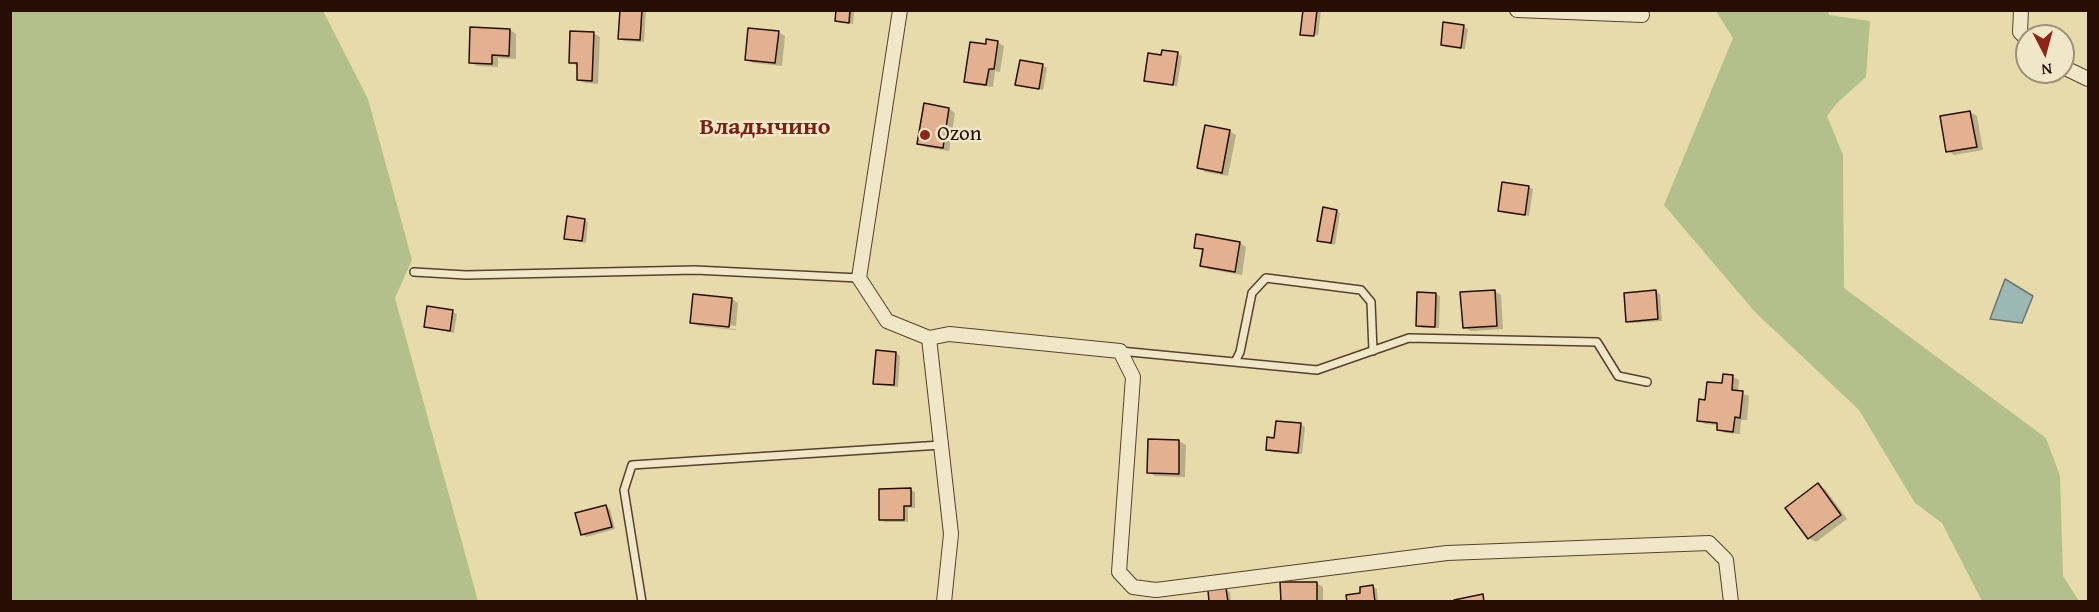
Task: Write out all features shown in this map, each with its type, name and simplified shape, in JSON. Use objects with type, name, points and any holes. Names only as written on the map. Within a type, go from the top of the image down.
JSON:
[{"type":"street","points":[[900,10],[859,278],[887,321],[929,338],[949,334],[1119,351],[1132,377],[1119,572],[1133,587],[1156,590],[1447,553],[1709,543],[1726,560],[1731,602]]},
{"type":"street","points":[[1517,10],[1642,15]]},
{"type":"street","points":[[929,338],[951,534],[944,602]]},
{"type":"lane","points":[[414,273],[466,275],[695,270],[859,278]]},
{"type":"lane","points":[[1235,362],[1240,352],[1252,293],[1266,278],[1361,290],[1371,302],[1373,351]]},
{"type":"lane","points":[[1119,351],[1317,370],[1409,338],[1597,342],[1618,376],[1647,382]]},
{"type":"lane","points":[[642,602],[624,490],[632,465],[941,445]]},
{"type":"green space","points":[[10,11],[323,11],[368,99],[412,260],[395,298],[478,601],[11,601]]},
{"type":"green space","points":[[1716,11],[1828,11],[1829,15],[1870,21],[1866,77],[1837,103],[1827,116],[1843,155],[1844,288],[2046,438],[2060,476],[2063,576],[2079,601],[1982,601],[1942,523],[1915,503],[1859,410],[1755,312],[1664,205],[1733,38]]},
{"type":"water","points":[[2005,279],[2033,296],[2022,323],[1990,319]]},
{"type":"building","points":[[620,10],[642,10],[640,40],[618,39]]},
{"type":"building","points":[[836,10],[850,10],[849,23],[835,21]]},
{"type":"building","points":[[1303,10],[1317,10],[1314,36],[1300,35]]},
{"type":"building","points":[[1443,22],[1464,25],[1461,48],[1441,45]]},
{"type":"building","points":[[470,27],[510,29],[509,56],[492,55],[492,64],[469,63]]},
{"type":"building","points":[[748,28],[779,31],[775,63],[745,60]]},
{"type":"building","points":[[570,31],[594,32],[592,81],[577,80],[577,63],[569,63]]},
{"type":"building","points":[[986,39],[998,41],[994,69],[989,69],[986,85],[964,82],[970,42],[986,44]]},
{"type":"building","points":[[1162,50],[1178,52],[1173,85],[1144,81],[1148,53],[1161,55]]},
{"type":"building","points":[[1020,60],[1043,64],[1039,89],[1015,85]]},
{"type":"building","points":[[924,103],[949,108],[943,148],[917,144]]},
{"type":"building","points":[[1970,111],[1977,147],[1946,152],[1940,116]]},
{"type":"building","points":[[1205,125],[1230,130],[1222,173],[1197,168]]},
{"type":"building","points":[[1502,182],[1529,186],[1525,215],[1498,211]]},
{"type":"building","points":[[1323,207],[1337,210],[1331,243],[1317,241]]},
{"type":"building","points":[[567,216],[585,219],[582,241],[564,239]]},
{"type":"building","points":[[1196,234],[1240,242],[1235,272],[1200,266],[1203,249],[1194,248]]},
{"type":"building","points":[[1495,290],[1497,326],[1463,328],[1460,292]]},
{"type":"building","points":[[1656,290],[1658,319],[1626,322],[1624,293]]},
{"type":"building","points":[[1417,292],[1436,293],[1435,327],[1416,326]]},
{"type":"building","points":[[693,294],[732,298],[729,327],[690,323]]},
{"type":"building","points":[[427,306],[453,310],[450,331],[424,327]]},
{"type":"building","points":[[876,350],[896,352],[894,385],[873,384]]},
{"type":"building","points":[[1723,374],[1733,375],[1732,390],[1743,391],[1740,418],[1735,417],[1733,432],[1717,430],[1717,423],[1697,421],[1699,399],[1705,400],[1707,382],[1722,383]]},
{"type":"building","points":[[1276,421],[1301,423],[1298,453],[1266,450],[1267,437],[1274,438]]},
{"type":"building","points":[[1148,439],[1179,440],[1179,474],[1147,473]]},
{"type":"building","points":[[1818,483],[1841,515],[1808,539],[1785,508]]},
{"type":"building","points":[[911,488],[911,506],[904,506],[904,520],[879,520],[879,489]]},
{"type":"building","points":[[606,505],[612,527],[581,535],[575,513]]},
{"type":"building","points":[[1280,582],[1317,582],[1317,602],[1281,602]]},
{"type":"building","points":[[1373,585],[1375,602],[1347,602],[1346,595],[1360,593],[1360,587]]},
{"type":"building","points":[[1226,588],[1228,602],[1209,602],[1208,590]]},
{"type":"building","points":[[1483,594],[1484,602],[1455,602],[1454,600]]},
{"type":"place","name":"Ozon","points":[[925,135]]},
{"type":"district","name":"Владычино","points":[[765,128]]}]
